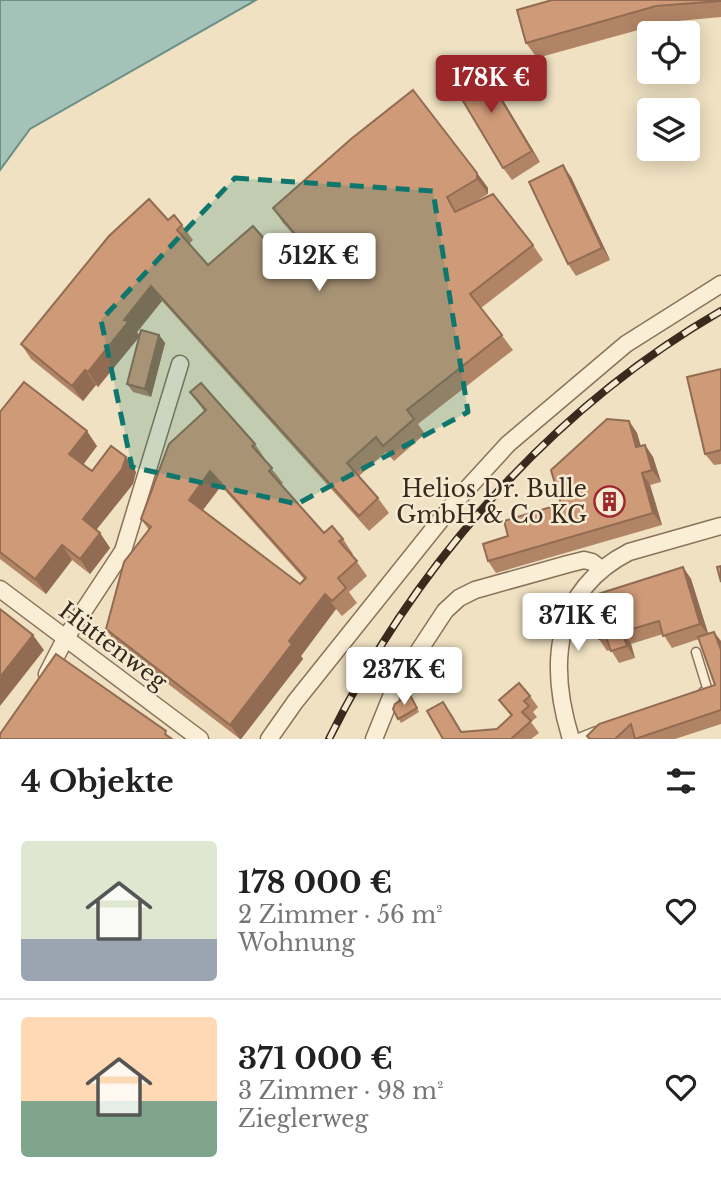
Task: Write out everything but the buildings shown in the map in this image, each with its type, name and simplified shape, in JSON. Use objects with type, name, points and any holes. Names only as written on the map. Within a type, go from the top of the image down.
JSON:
[{"type":"street","points":[[269,739],[295,702],[455,502],[508,444],[626,344],[721,284]]},
{"type":"street","points":[[39,686],[65,639],[123,551],[180,364]]},
{"type":"street","points":[[573,739],[561,705],[558,665],[563,632],[574,603],[601,569],[629,552],[721,526]]},
{"type":"street","points":[[374,739],[395,687],[445,611],[459,598],[475,590],[568,564],[592,562],[601,569]]},
{"type":"street","name":"Hüttenweg","points":[[0,589],[200,739]]},
{"type":"lane","points":[[696,652],[708,691],[696,694]]},
{"type":"lane","points":[[573,739],[610,726]]},
{"type":"highlighted area","points":[[235,178],[433,191],[468,412],[297,504],[132,467],[101,320]]},
{"type":"water","points":[[0,0],[256,0],[30,129],[0,170]]},
{"type":"railway","points":[[329,739],[364,675],[403,613],[446,553],[494,496],[545,444],[600,395],[659,350],[721,311]]},
{"type":"place","name":"Helios Dr. Bulle GmbH & Co KG","points":[[610,502]]}]
